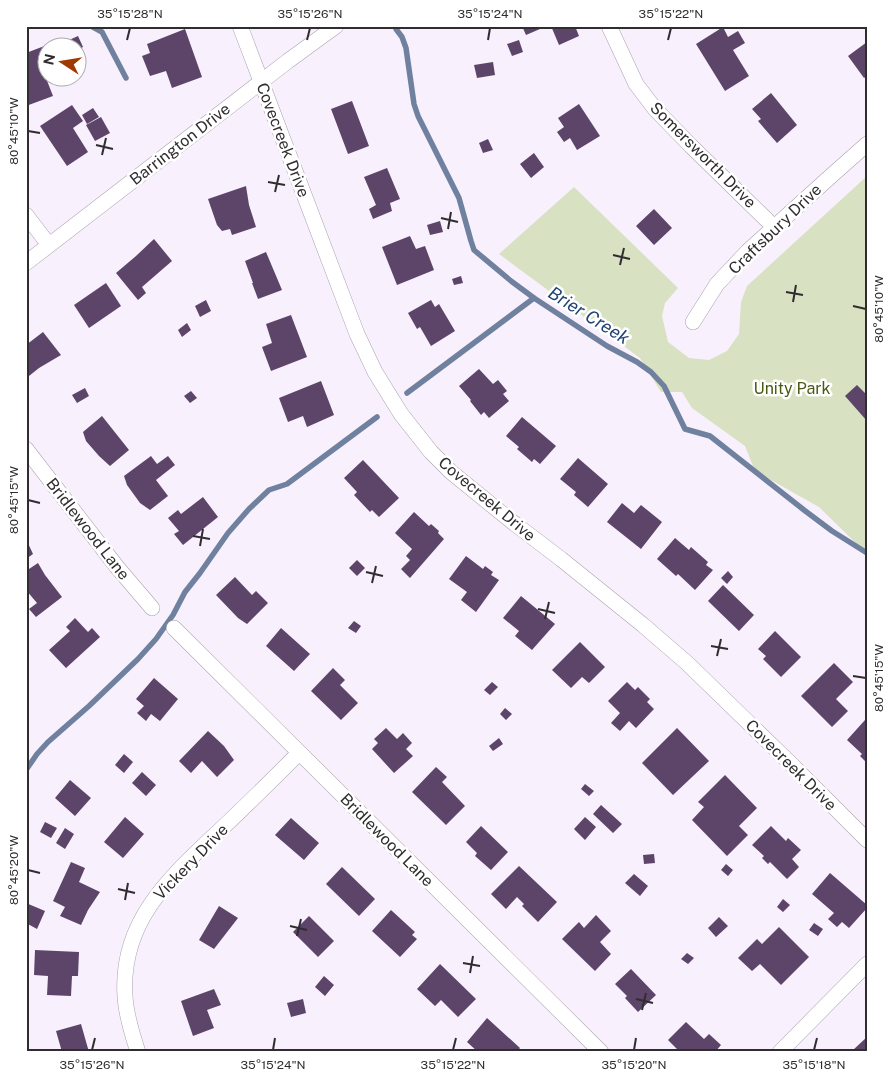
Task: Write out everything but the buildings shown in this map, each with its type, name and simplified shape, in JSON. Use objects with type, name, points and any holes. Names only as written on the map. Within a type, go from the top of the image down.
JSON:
[{"type":"street","name":"Covecreek Drive","points":[[240,26],[357,334],[375,372],[401,414],[432,452],[452,472],[643,625],[687,663],[867,840]]},
{"type":"street","name":"Barrington Drive","points":[[26,263],[336,26]]},
{"type":"street","name":"Somersworth Drive","points":[[609,26],[636,84],[655,110],[774,227]]},
{"type":"street","name":"Craftsbury Drive","points":[[693,322],[717,284],[748,251],[867,144]]},
{"type":"street","points":[[26,214],[50,245]]},
{"type":"street","name":"Bridlewood Lane","points":[[26,449],[117,567],[152,608]]},
{"type":"street","name":"Bridlewood Lane","points":[[174,628],[601,1052]]},
{"type":"street","name":"Vickery Drive","points":[[138,1052],[129,1023],[125,996],[126,968],[129,950],[144,912],[161,889],[189,859],[299,753]]},
{"type":"street","points":[[780,1052],[867,964]]},
{"type":"green space","name":"Unity Park","points":[[867,176],[867,554],[819,507],[755,471],[745,446],[692,408],[682,392],[661,392],[640,358],[499,254],[574,187],[678,288],[665,303],[662,316],[668,342],[689,358],[709,360],[727,351],[739,334],[741,302],[747,286]]},
{"type":"waterway","points":[[91,26],[102,32],[126,78]]},
{"type":"waterway","name":"Brier Creek","points":[[395,26],[406,48],[414,104],[418,116],[459,198],[474,250],[534,298],[607,346],[651,372],[664,386],[685,429],[710,436],[832,531],[867,553]]},
{"type":"waterway","points":[[407,393],[534,298]]},
{"type":"waterway","points":[[26,770],[48,742],[89,706],[156,639],[173,615],[185,592],[228,533],[249,509],[269,490],[287,484],[377,417]]}]
